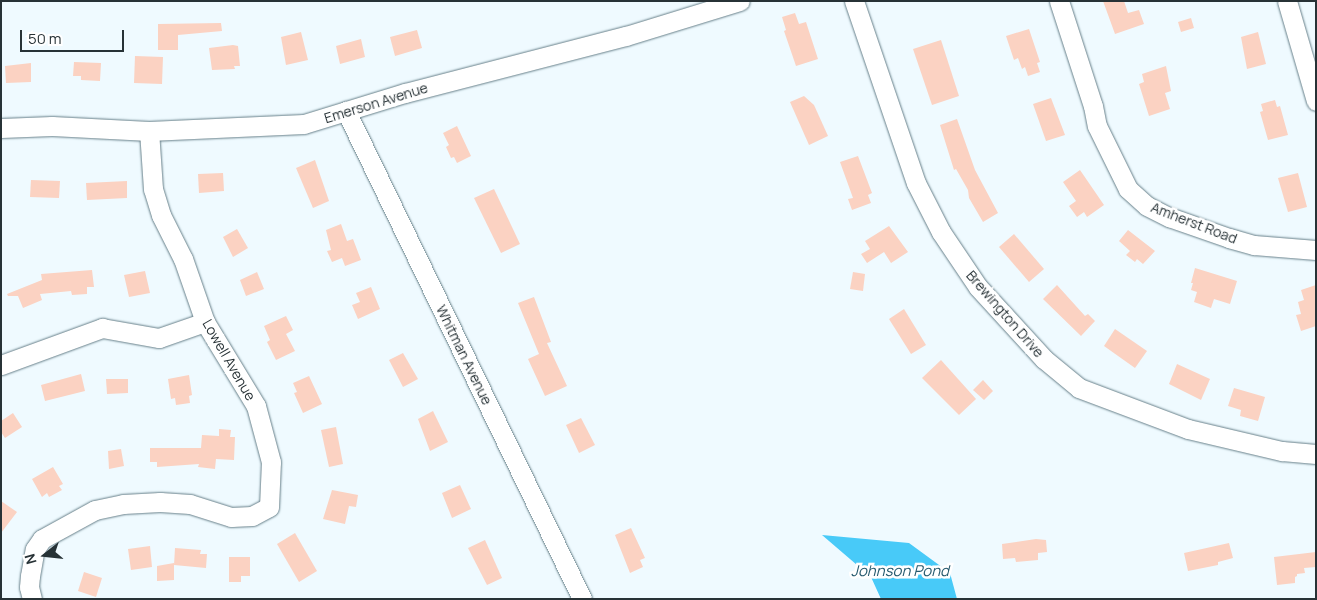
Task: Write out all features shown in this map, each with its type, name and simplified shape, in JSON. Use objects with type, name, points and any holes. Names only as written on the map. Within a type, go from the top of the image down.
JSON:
[{"type":"street","name":"Emerson Avenue","points":[[1,128],[52,126],[149,131],[304,124],[405,93],[626,36],[740,1]]},
{"type":"street","name":"Brewington Drive","points":[[854,1],[916,183],[941,232],[978,287],[1044,360],[1079,388],[1188,429],[1282,451],[1316,454]]},
{"type":"street","name":"Amherst Road","points":[[1059,1],[1093,106],[1097,126],[1128,189],[1147,206],[1169,217],[1229,238],[1254,245],[1316,250]]},
{"type":"street","points":[[1287,1],[1316,101]]},
{"type":"street","name":"Whitman Avenue","points":[[346,111],[582,599]]},
{"type":"street","name":"Lowell Avenue","points":[[32,599],[29,587],[30,576],[35,549],[42,539],[95,510],[123,504],[160,502],[190,504],[231,517],[252,516],[269,506],[271,462],[256,406],[204,322],[183,259],[161,215],[153,189],[149,131]]},
{"type":"street","points":[[1,365],[102,328],[159,338],[204,322]]},
{"type":"water","name":"Johnson Pond","points":[[822,535],[909,543],[950,573],[957,599],[881,599],[871,577]]},
{"type":"building","points":[[1103,1],[1124,1],[1128,13],[1139,10],[1144,24],[1115,34]]},
{"type":"building","points":[[795,13],[799,24],[806,22],[818,59],[796,66],[784,31],[786,30],[782,17]]},
{"type":"building","points":[[1191,18],[1194,28],[1181,32],[1178,22]]},
{"type":"building","points":[[221,23],[222,31],[178,35],[178,50],[158,50],[158,24]]},
{"type":"building","points":[[1029,29],[1040,62],[1037,63],[1040,72],[1028,76],[1025,67],[1022,69],[1018,58],[1014,60],[1006,36]]},
{"type":"building","points":[[417,30],[422,48],[395,56],[390,37]]},
{"type":"building","points":[[301,32],[308,60],[286,65],[281,37]]},
{"type":"building","points":[[1258,32],[1266,64],[1247,69],[1241,37]]},
{"type":"building","points":[[361,39],[365,57],[340,64],[336,46]]},
{"type":"building","points":[[941,40],[959,96],[932,105],[913,49]]},
{"type":"building","points":[[238,46],[240,66],[234,66],[235,69],[212,70],[209,48]]},
{"type":"building","points":[[135,56],[163,57],[162,84],[134,83]]},
{"type":"building","points":[[74,62],[101,63],[100,81],[81,80],[81,76],[73,76]]},
{"type":"building","points":[[31,63],[31,82],[6,83],[5,66]]},
{"type":"building","points":[[1166,66],[1171,91],[1165,93],[1170,109],[1149,116],[1139,84],[1144,82],[1142,74]]},
{"type":"building","points":[[804,96],[814,105],[828,136],[809,145],[790,102]]},
{"type":"building","points":[[1051,98],[1065,135],[1046,141],[1033,104]]},
{"type":"building","points":[[1275,100],[1277,107],[1280,106],[1288,135],[1268,140],[1260,112],[1263,111],[1261,104]]},
{"type":"building","points":[[957,119],[975,170],[998,213],[983,222],[969,198],[968,190],[956,169],[954,170],[940,125]]},
{"type":"building","points":[[457,126],[471,156],[457,163],[454,157],[451,158],[446,147],[449,145],[443,133]]},
{"type":"building","points":[[858,156],[872,193],[868,195],[871,203],[852,210],[848,199],[853,198],[840,162]]},
{"type":"building","points":[[315,160],[329,201],[313,208],[296,168]]},
{"type":"building","points":[[1080,170],[1104,205],[1087,217],[1084,212],[1077,217],[1069,206],[1076,201],[1063,182]]},
{"type":"building","points":[[223,173],[224,191],[199,193],[198,174]]},
{"type":"building","points":[[1298,173],[1307,207],[1288,212],[1278,178]]},
{"type":"building","points":[[31,180],[60,181],[59,198],[30,197]]},
{"type":"building","points":[[127,181],[127,198],[87,200],[86,183]]},
{"type":"building","points":[[494,189],[520,244],[501,253],[474,198]]},
{"type":"building","points":[[341,224],[347,241],[353,239],[361,260],[345,266],[342,258],[332,262],[327,251],[331,250],[326,230]]},
{"type":"building","points":[[889,226],[908,252],[891,263],[884,252],[867,263],[861,254],[870,249],[865,241]]},
{"type":"building","points":[[237,229],[248,248],[233,257],[223,237]]},
{"type":"building","points":[[1128,230],[1155,251],[1143,264],[1137,259],[1135,262],[1126,255],[1130,251],[1119,241]]},
{"type":"building","points":[[1014,234],[1044,269],[1029,282],[999,247]]},
{"type":"building","points":[[1195,268],[1237,281],[1230,304],[1214,299],[1211,308],[1194,302],[1197,292],[1191,290],[1193,283],[1191,283]]},
{"type":"building","points":[[92,270],[94,287],[87,287],[87,294],[72,295],[71,291],[40,294],[42,300],[23,308],[18,296],[8,296],[7,294],[42,280],[41,274]]},
{"type":"building","points":[[145,271],[150,293],[129,297],[124,275]]},
{"type":"building","points":[[257,272],[264,289],[246,296],[240,280]]},
{"type":"building","points":[[853,272],[865,274],[863,291],[850,289]]},
{"type":"building","points":[[1057,285],[1085,316],[1088,314],[1095,321],[1081,336],[1043,299]]},
{"type":"building","points":[[1316,285],[1316,326],[1301,331],[1296,315],[1301,314],[1298,302],[1304,300],[1301,290]]},
{"type":"building","points":[[371,287],[380,309],[358,319],[352,305],[360,302],[356,293]]},
{"type":"building","points":[[534,297],[551,342],[547,343],[567,386],[545,396],[528,359],[539,354],[518,303]]},
{"type":"building","points":[[904,309],[926,345],[911,354],[889,319]]},
{"type":"building","points":[[286,316],[293,330],[286,334],[295,351],[276,360],[267,342],[270,340],[264,326]]},
{"type":"building","points":[[1115,329],[1147,351],[1135,368],[1104,346]]},
{"type":"building","points":[[403,353],[418,379],[403,387],[389,360]]},
{"type":"building","points":[[941,360],[976,399],[959,415],[922,378]]},
{"type":"building","points":[[1177,364],[1210,379],[1201,400],[1169,384]]},
{"type":"building","points":[[81,374],[85,391],[45,401],[41,385]]},
{"type":"building","points":[[189,375],[192,395],[189,396],[190,403],[176,405],[175,398],[171,399],[168,379]]},
{"type":"building","points":[[309,376],[322,404],[303,413],[294,393],[297,392],[293,383]]},
{"type":"building","points":[[106,379],[128,379],[128,393],[107,394]]},
{"type":"building","points":[[983,380],[993,391],[984,400],[973,390]]},
{"type":"building","points":[[1234,388],[1265,397],[1258,421],[1240,416],[1241,410],[1228,406]]},
{"type":"building","points":[[433,411],[448,442],[430,451],[418,419]]},
{"type":"building","points":[[13,413],[22,427],[5,438],[1,432],[1,421]]},
{"type":"building","points":[[581,418],[595,445],[579,453],[566,425]]},
{"type":"building","points":[[336,427],[343,464],[329,467],[321,430]]},
{"type":"building","points":[[219,429],[231,430],[230,437],[235,437],[234,460],[216,459],[215,469],[198,467],[199,464],[157,467],[157,462],[150,462],[150,448],[201,448],[202,435],[219,436]]},
{"type":"building","points":[[121,449],[124,466],[109,469],[108,451]]},
{"type":"building","points":[[53,467],[63,484],[59,486],[62,490],[49,497],[47,493],[42,497],[32,479]]},
{"type":"building","points":[[460,485],[471,509],[452,518],[442,493]]},
{"type":"building","points":[[332,490],[358,495],[356,507],[349,506],[345,524],[323,519]]},
{"type":"building","points":[[1,501],[17,512],[1,533]]},
{"type":"building","points":[[631,528],[645,558],[640,560],[643,567],[630,573],[615,535]]},
{"type":"building","points":[[295,533],[317,571],[299,582],[277,544]]},
{"type":"building","points":[[1036,539],[1046,540],[1047,552],[1038,553],[1038,560],[1016,562],[1015,558],[1003,559],[1002,544]]},
{"type":"building","points":[[485,540],[502,578],[487,585],[468,548]]},
{"type":"building","points":[[1229,543],[1233,558],[1218,562],[1218,565],[1188,571],[1184,553]]},
{"type":"building","points":[[150,546],[152,567],[131,570],[128,549]]},
{"type":"building","points":[[175,548],[201,550],[200,554],[207,554],[206,568],[174,565]]},
{"type":"building","points":[[1316,552],[1316,567],[1304,568],[1305,573],[1297,574],[1295,583],[1277,585],[1274,557]]},
{"type":"building","points":[[229,557],[250,557],[250,576],[241,576],[241,582],[229,582]]},
{"type":"building","points":[[174,563],[174,580],[157,581],[157,566]]},
{"type":"building","points":[[84,572],[102,578],[96,597],[78,591]]}]
